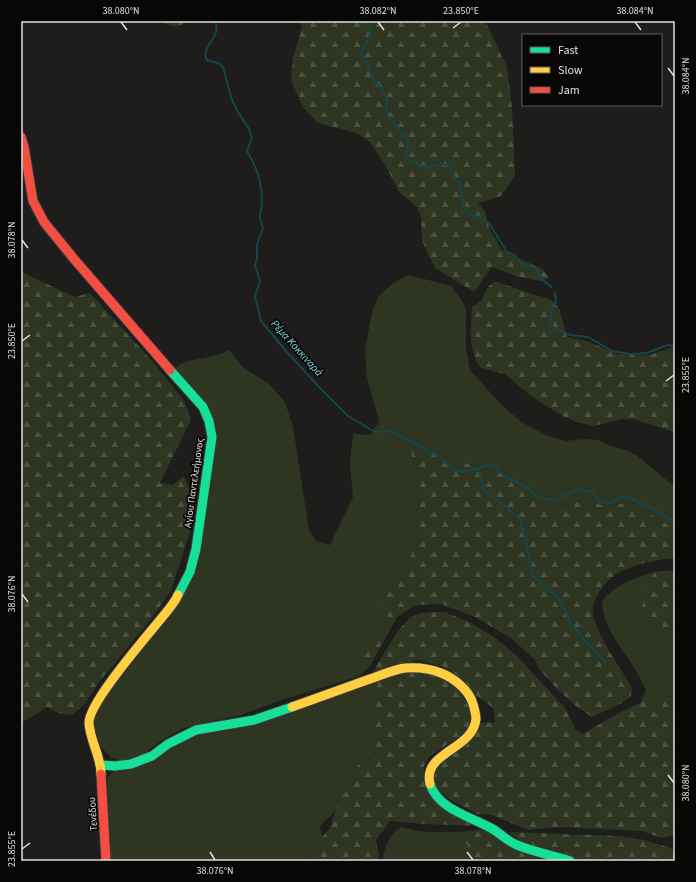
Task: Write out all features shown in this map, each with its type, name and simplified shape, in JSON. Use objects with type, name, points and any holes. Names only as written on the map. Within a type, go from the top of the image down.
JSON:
[{"type":"street","name":"Αγίου Παντελεήμονος","points":[[21,137],[32,196],[39,215],[74,259],[197,400],[206,414],[211,430],[212,445],[196,549],[190,572],[177,598],[102,692],[91,713],[90,730],[101,766]]},
{"type":"street","points":[[101,766],[131,764],[152,756],[168,744],[196,730],[254,720],[400,669],[413,666],[424,667],[446,675],[462,686],[470,697],[476,716],[475,727],[468,738],[439,757],[430,770],[428,779],[436,796],[446,804],[490,828],[516,845],[570,861]]},
{"type":"street","name":"Τενέδου","points":[[101,766],[106,861]]},
{"type":"green space","points":[[160,21],[185,21],[184,24],[174,27]]},
{"type":"green space","points":[[300,21],[485,21],[507,67],[512,107],[515,176],[501,196],[478,203],[485,212],[490,230],[502,250],[542,269],[550,278],[540,281],[516,276],[492,267],[474,292],[435,268],[422,241],[421,217],[417,207],[399,192],[387,168],[370,142],[356,133],[318,123],[303,107],[291,80],[293,58],[302,27]]},
{"type":"green space","points":[[21,272],[75,297],[90,293],[154,363],[185,402],[191,420],[160,483],[173,485],[184,476],[193,497],[190,532],[171,590],[153,617],[99,682],[85,704],[72,715],[58,713],[47,707],[21,723]]},
{"type":"green space","points":[[409,275],[451,286],[463,302],[466,310],[466,348],[470,370],[499,402],[521,422],[546,435],[565,441],[585,439],[598,440],[610,446],[625,450],[636,455],[675,487],[675,542],[673,540],[669,525],[629,503],[601,505],[591,501],[572,503],[552,508],[531,486],[494,470],[488,470],[447,458],[430,449],[410,450],[420,486],[416,531],[408,572],[390,586],[388,622],[364,655],[370,666],[359,676],[276,702],[241,715],[183,728],[159,742],[145,753],[123,761],[112,758],[96,740],[93,730],[97,704],[189,580],[215,435],[175,369],[188,361],[222,354],[229,350],[243,367],[269,384],[285,402],[293,427],[309,530],[317,542],[330,545],[353,497],[350,464],[353,433],[370,435],[379,422],[367,377],[365,350],[372,312],[378,297],[393,283]]},
{"type":"green space","points":[[494,282],[550,299],[559,308],[567,337],[587,341],[617,354],[650,355],[670,348],[675,348],[675,432],[633,419],[622,419],[594,426],[577,422],[563,416],[531,396],[505,374],[481,368],[472,346],[472,307],[481,301],[488,287]]},
{"type":"green space","points":[[410,449],[430,449],[447,458],[488,470],[519,476],[552,508],[572,503],[591,501],[601,505],[629,503],[669,525],[673,540],[675,542],[675,558],[645,563],[616,574],[599,592],[594,604],[593,615],[596,625],[632,688],[631,696],[620,704],[592,717],[576,706],[556,688],[540,670],[535,660],[511,638],[475,617],[441,604],[416,605],[397,617],[370,666],[364,655],[388,622],[379,600],[390,586],[408,572],[416,531],[420,486]]},
{"type":"green space","points":[[675,570],[675,636],[670,637],[642,616],[644,588],[655,572]]},
{"type":"green space","points":[[655,572],[644,588],[670,637],[675,636],[675,698],[669,696],[640,703],[646,691],[635,669],[613,636],[604,613],[602,601],[613,590],[626,582]]},
{"type":"green space","points":[[428,612],[445,612],[469,622],[494,637],[516,655],[565,708],[575,729],[583,734],[628,708],[653,699],[665,697],[675,698],[675,835],[661,838],[643,831],[555,827],[528,830],[492,815],[477,814],[454,802],[439,791],[433,781],[433,771],[441,762],[473,737],[480,723],[495,722],[493,708],[473,693],[464,680],[444,667],[418,660],[373,672],[396,634],[407,621],[412,617]]},
{"type":"green space","points":[[423,670],[444,677],[456,686],[466,699],[471,715],[470,723],[466,730],[460,736],[437,751],[426,762],[424,773],[429,792],[483,826],[390,821],[376,840],[379,856],[378,861],[302,861],[312,856],[322,837],[330,828],[342,789],[349,774],[362,761],[374,755],[377,743],[373,717],[374,698],[378,683],[382,678],[390,675]]},
{"type":"green space","points":[[382,678],[376,733],[378,743],[373,755],[362,761],[349,774],[342,789],[335,811],[320,826],[322,837],[312,856],[302,861],[110,861],[107,779],[114,771],[198,732]]},
{"type":"green space","points":[[402,827],[422,831],[456,832],[467,845],[472,861],[382,861],[386,846],[391,837],[398,829]]},
{"type":"green space","points":[[489,829],[563,861],[472,861],[467,845],[456,832]]},
{"type":"green space","points":[[509,832],[618,836],[644,840],[668,847],[675,851],[675,861],[577,861],[566,854],[528,844],[521,841]]},
{"type":"waterway","name":"Ρέμα Κοκκιναρά","points":[[215,21],[217,27],[216,32],[205,55],[207,60],[218,63],[223,67],[232,100],[249,129],[252,138],[247,151],[254,163],[261,187],[262,205],[260,217],[263,228],[257,244],[257,259],[255,265],[260,281],[255,296],[261,321],[286,351],[348,416],[375,432],[391,431],[438,456],[452,469],[461,472],[471,469],[478,469],[483,487],[487,494],[496,499],[520,519],[534,577],[559,599],[570,622],[606,663]]},
{"type":"waterway","points":[[363,21],[371,29],[369,37],[360,54],[365,59],[374,81],[384,91],[387,99],[386,108],[389,118],[394,123],[396,128],[408,139],[406,158],[427,168],[441,164],[448,166],[460,184],[462,198],[467,213],[479,217],[489,223],[507,252],[513,254],[523,266],[535,267],[543,280],[551,287]]},
{"type":"waterway","points":[[555,293],[556,302],[550,321],[552,326],[560,331],[570,335],[588,337],[612,351],[631,354],[647,353],[668,345],[675,346]]},
{"type":"waterway","name":"Ρέμα Κοκκιναρά","points":[[478,469],[487,465],[495,466],[505,477],[523,485],[543,499],[556,500],[577,489],[593,492],[600,502],[611,503],[620,498],[628,497],[663,514],[675,524]]},
{"type":"traffic: fast","points":[[170,370],[203,407],[209,421],[212,437],[196,549],[190,572],[178,595]]},
{"type":"traffic: fast","points":[[101,765],[115,766],[131,764],[152,756],[168,744],[196,730],[254,720],[292,707]]},
{"type":"traffic: fast","points":[[430,784],[434,793],[447,806],[491,828],[513,843],[530,850],[570,861]]},
{"type":"traffic: slow","points":[[101,774],[101,767],[90,730],[89,723],[91,713],[108,685],[133,652],[170,608],[178,595]]},
{"type":"traffic: slow","points":[[292,707],[400,669],[423,668],[437,671],[446,675],[465,689],[473,704],[476,719],[473,729],[466,738],[433,765],[430,773],[430,784]]},
{"type":"traffic: jam","points":[[21,137],[33,201],[44,222],[170,370]]},
{"type":"traffic: jam","points":[[101,774],[106,861]]}]
